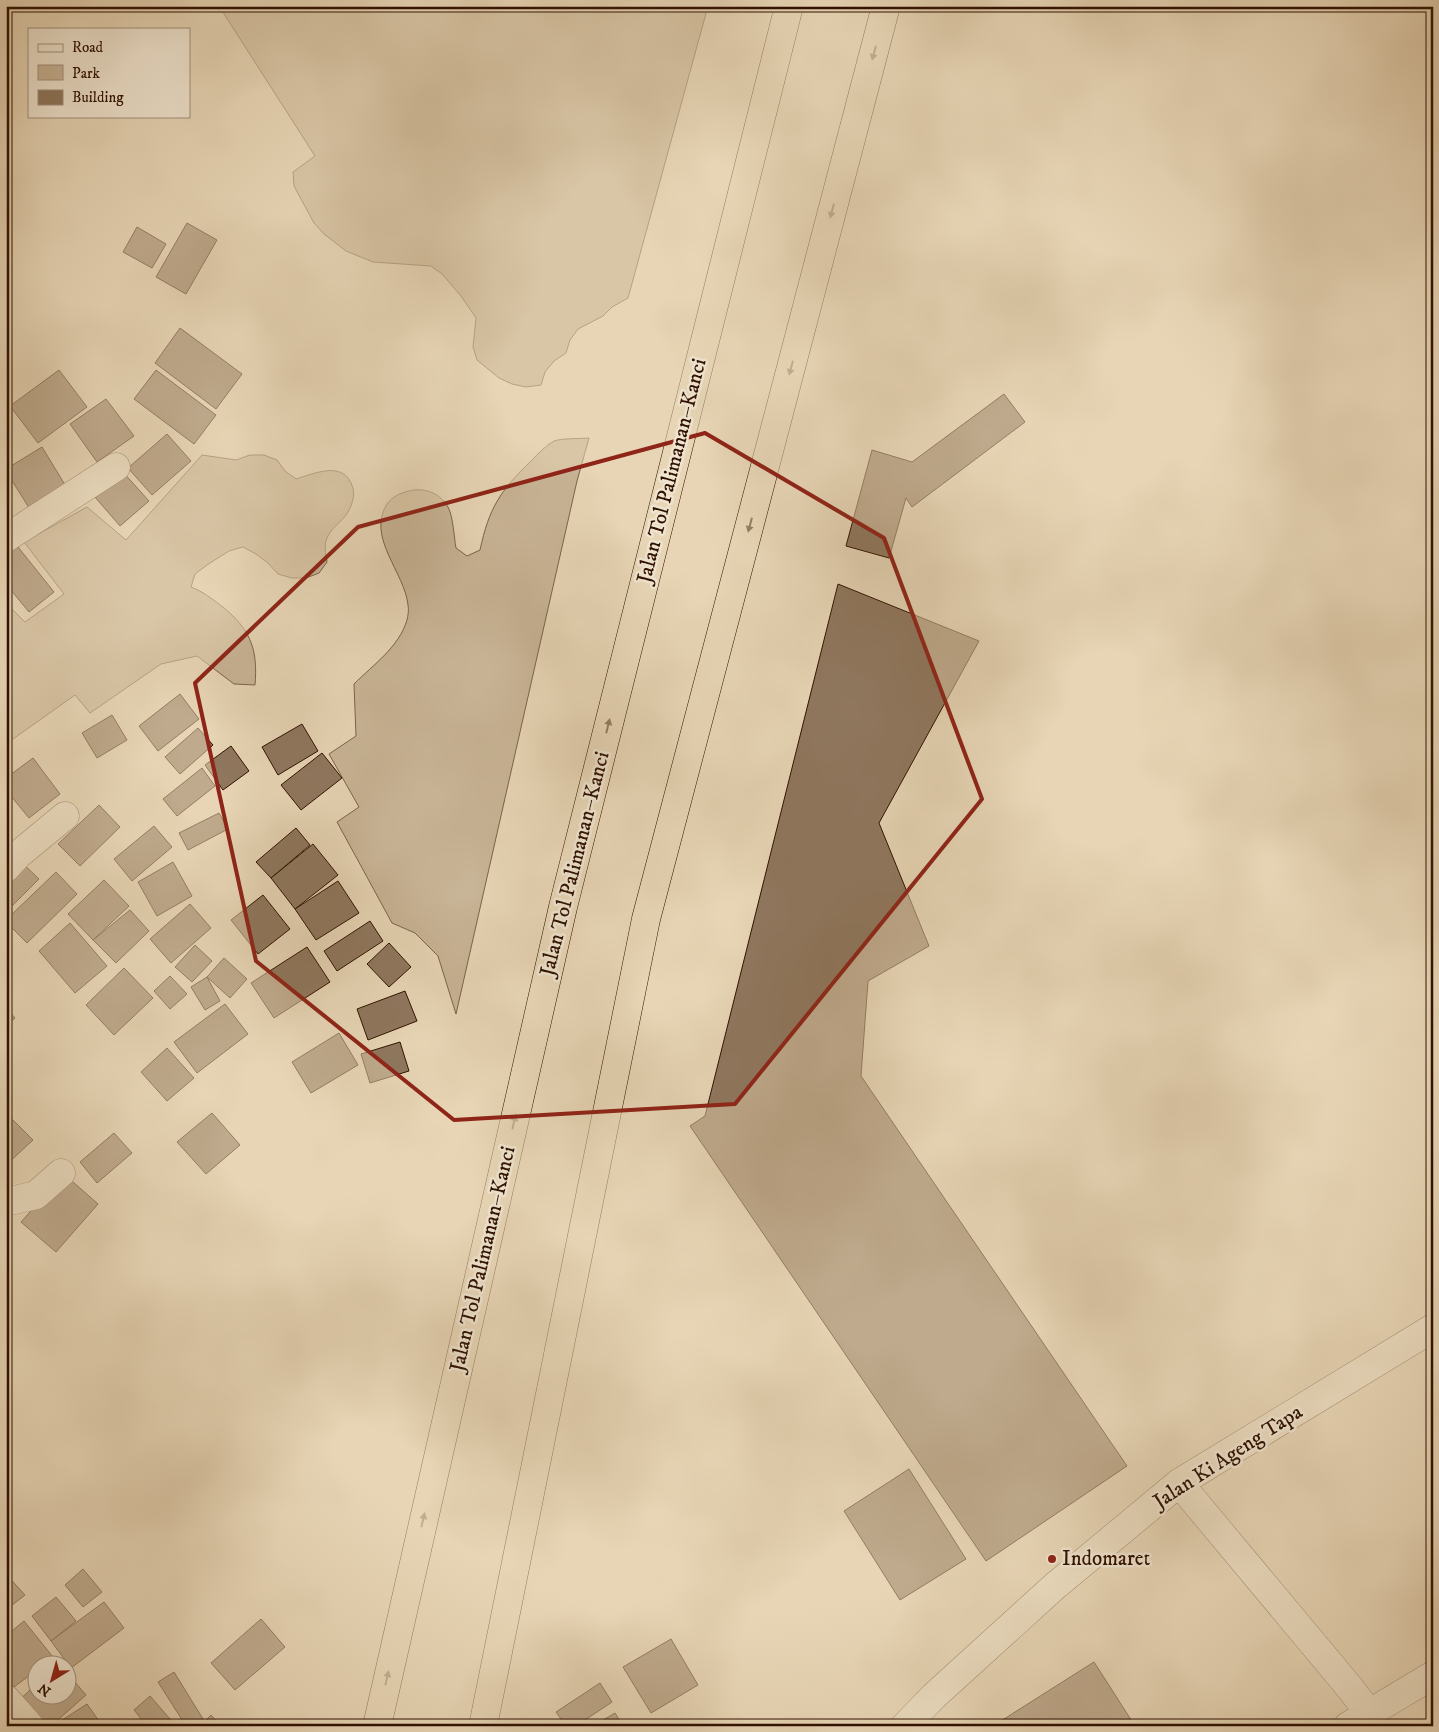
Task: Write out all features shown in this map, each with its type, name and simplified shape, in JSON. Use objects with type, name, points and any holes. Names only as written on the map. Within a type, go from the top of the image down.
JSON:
[{"type":"highway","name":"Jalan Tol Palimanan–Kanci","points":[[376,1726],[563,907],[789,6]]},
{"type":"highway","points":[[483,1726],[646,919],[886,6]]},
{"type":"street","points":[[6,538],[116,467]]},
{"type":"street","points":[[6,868],[65,816]]},
{"type":"street","points":[[6,1202],[36,1195],[61,1173]]},
{"type":"street","name":"Jalan Ki Ageng Tapa","points":[[905,1726],[934,1696],[1055,1586],[1180,1483],[1433,1328]]},
{"type":"street","points":[[1180,1483],[1350,1688],[1359,1719],[1433,1675]]},
{"type":"street","points":[[6,1699],[30,1726]]},
{"type":"highlighted area","points":[[705,433],[884,538],[982,799],[735,1104],[454,1120],[256,961],[195,683],[358,527]]},
{"type":"green space","points":[[219,6],[708,6],[628,298],[612,307],[603,316],[578,329],[570,340],[566,353],[554,361],[545,372],[541,385],[526,387],[512,384],[499,378],[477,360],[473,347],[476,318],[461,296],[442,274],[431,266],[373,262],[346,251],[324,234],[314,223],[294,186],[293,172],[315,156]]},
{"type":"green space","points":[[589,438],[577,481],[456,1014],[438,956],[415,933],[392,923],[337,822],[359,807],[329,754],[356,736],[354,684],[392,647],[403,630],[408,615],[405,593],[384,542],[381,529],[382,517],[387,504],[399,494],[415,490],[431,492],[441,498],[448,507],[456,548],[467,556],[480,550],[487,523],[497,501],[511,482],[539,453],[557,440]]},
{"type":"green space","points":[[202,455],[236,460],[250,455],[264,455],[277,460],[285,471],[296,479],[318,472],[334,471],[341,472],[346,476],[353,487],[353,498],[346,515],[326,539],[327,562],[319,573],[306,578],[292,578],[278,574],[268,563],[243,547],[229,551],[195,574],[191,587],[204,593],[233,616],[251,642],[255,661],[255,685],[234,684],[197,656],[161,664],[90,713],[75,695],[6,744],[6,603],[25,622],[64,594],[24,542],[87,507],[126,540]]},
{"type":"building","points":[[187,223],[217,240],[186,294],[156,277]]},
{"type":"building","points":[[137,227],[166,244],[152,268],[123,252]]},
{"type":"building","points":[[180,328],[242,374],[216,409],[155,363]]},
{"type":"building","points":[[59,370],[87,407],[38,443],[10,406]]},
{"type":"building","points":[[156,370],[216,415],[194,444],[134,399]]},
{"type":"building","points":[[1004,394],[1025,422],[912,507],[906,498],[889,558],[846,546],[872,450],[912,462]]},
{"type":"building","points":[[106,399],[134,436],[97,462],[70,424]]},
{"type":"building","points":[[167,434],[191,461],[152,495],[128,468]]},
{"type":"building","points":[[42,447],[67,488],[31,511],[6,469]]},
{"type":"building","points":[[122,471],[149,501],[120,526],[94,496]]},
{"type":"building","points":[[14,542],[54,592],[29,612],[6,584],[6,548]]},
{"type":"building","points":[[838,584],[979,641],[879,823],[929,946],[868,981],[861,1076],[1127,1466],[986,1561],[690,1126],[705,1116]]},
{"type":"building","points":[[180,694],[199,719],[158,751],[139,726]]},
{"type":"building","points":[[112,715],[127,740],[97,758],[82,733]]},
{"type":"building","points":[[302,724],[318,751],[278,775],[262,747]]},
{"type":"building","points":[[198,728],[213,745],[180,774],[165,757]]},
{"type":"building","points":[[231,746],[249,771],[223,790],[205,765]]},
{"type":"building","points":[[322,753],[342,778],[301,810],[281,785]]},
{"type":"building","points":[[33,758],[60,794],[29,818],[6,790],[6,778]]},
{"type":"building","points":[[202,768],[215,786],[177,816],[163,799]]},
{"type":"building","points":[[99,805],[120,827],[80,866],[58,844]]},
{"type":"building","points":[[219,813],[228,829],[188,850],[179,833]]},
{"type":"building","points":[[154,826],[172,847],[132,881],[114,859]]},
{"type":"building","points":[[296,828],[310,845],[271,878],[256,862]]},
{"type":"building","points":[[313,844],[338,875],[295,909],[271,878]]},
{"type":"building","points":[[17,858],[39,879],[6,912],[6,869]]},
{"type":"building","points":[[173,862],[192,896],[157,916],[138,882]]},
{"type":"building","points":[[56,872],[77,894],[27,943],[6,920]]},
{"type":"building","points":[[104,880],[129,906],[93,940],[68,914]]},
{"type":"building","points":[[338,881],[359,913],[316,940],[295,909]]},
{"type":"building","points":[[263,895],[290,929],[258,954],[231,920]]},
{"type":"building","points":[[190,904],[211,928],[171,963],[150,939]]},
{"type":"building","points":[[130,910],[149,931],[116,963],[93,940]]},
{"type":"building","points":[[370,921],[383,941],[337,971],[324,951]]},
{"type":"building","points":[[70,923],[107,966],[75,993],[39,951]]},
{"type":"building","points":[[389,943],[411,967],[389,987],[367,964]]},
{"type":"building","points":[[195,945],[212,961],[192,982],[175,967]]},
{"type":"building","points":[[307,947],[330,982],[274,1018],[251,983]]},
{"type":"building","points":[[224,958],[247,979],[230,998],[207,977]]},
{"type":"building","points":[[124,968],[153,998],[114,1035],[86,1005]]},
{"type":"building","points":[[170,976],[187,994],[170,1009],[154,991]]},
{"type":"building","points":[[207,977],[220,1001],[205,1010],[191,987]]},
{"type":"building","points":[[405,991],[417,1021],[368,1040],[357,1009]]},
{"type":"building","points":[[225,1004],[248,1034],[197,1073],[174,1042]]},
{"type":"building","points":[[6,1008],[15,1018],[6,1026]]},
{"type":"building","points":[[339,1033],[358,1065],[311,1093],[292,1062]]},
{"type":"building","points":[[400,1042],[409,1071],[370,1083],[361,1054]]},
{"type":"building","points":[[167,1048],[194,1078],[167,1101],[141,1072]]},
{"type":"building","points":[[6,1113],[33,1140],[6,1165]]},
{"type":"building","points":[[212,1113],[240,1145],[206,1174],[177,1142]]},
{"type":"building","points":[[114,1133],[132,1153],[97,1183],[80,1162]]},
{"type":"building","points":[[64,1174],[98,1204],[56,1252],[21,1222]]},
{"type":"building","points":[[909,1469],[966,1559],[900,1600],[844,1511]]},
{"type":"building","points":[[83,1569],[102,1592],[83,1607],[65,1585]]},
{"type":"building","points":[[6,1574],[25,1595],[6,1610]]},
{"type":"building","points":[[56,1597],[76,1621],[51,1641],[32,1616]]},
{"type":"building","points":[[104,1602],[124,1628],[78,1663],[78,1654],[61,1654],[51,1641]]},
{"type":"building","points":[[261,1619],[285,1647],[235,1690],[211,1663]]},
{"type":"building","points":[[24,1621],[51,1654],[28,1654],[28,1676],[14,1687],[6,1678],[6,1636]]},
{"type":"building","points":[[671,1639],[698,1685],[651,1713],[623,1667]]},
{"type":"building","points":[[1094,1662],[1135,1726],[993,1726]]},
{"type":"building","points":[[174,1672],[203,1719],[193,1726],[186,1726],[158,1682]]},
{"type":"building","points":[[600,1683],[612,1702],[576,1726],[566,1726],[556,1712]]},
{"type":"building","points":[[78,1686],[86,1695],[78,1702]]},
{"type":"building","points":[[28,1692],[28,1704],[76,1704],[51,1726],[42,1726],[19,1700]]},
{"type":"building","points":[[150,1696],[176,1726],[147,1726],[134,1710]]},
{"type":"building","points":[[87,1704],[101,1724],[98,1726],[53,1726]]},
{"type":"building","points":[[615,1713],[623,1726],[593,1726]]},
{"type":"building","points":[[211,1715],[221,1726],[200,1726]]},
{"type":"place","name":"Indomaret","points":[[1052,1559]]}]
